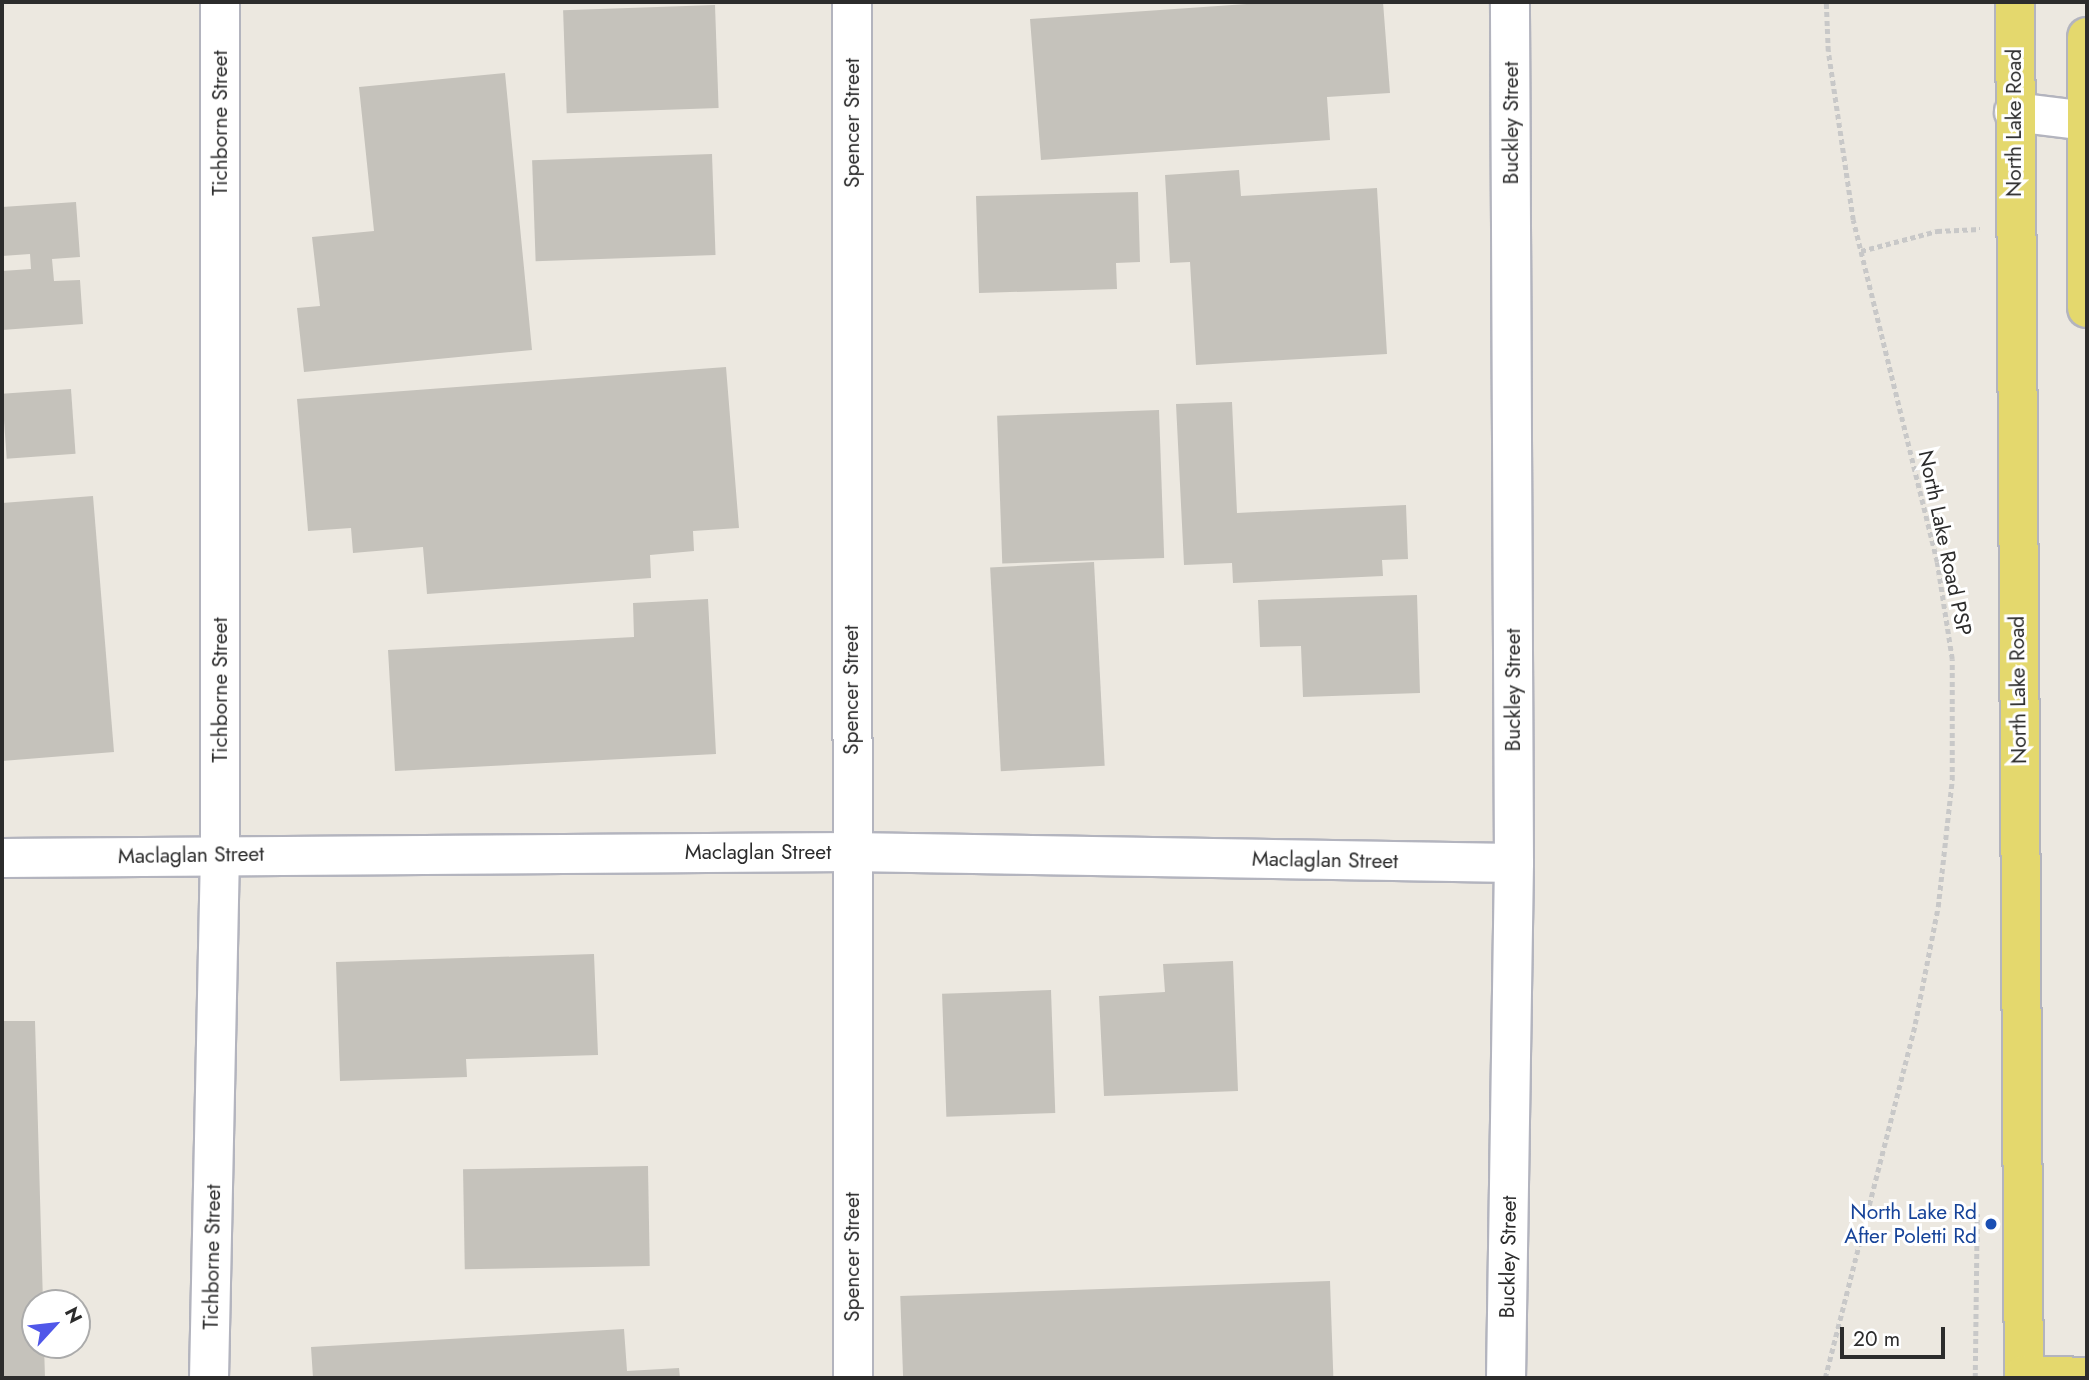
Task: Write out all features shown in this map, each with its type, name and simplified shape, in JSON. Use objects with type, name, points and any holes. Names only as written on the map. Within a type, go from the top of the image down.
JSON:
[{"type":"main road","name":"North Lake Road","points":[[2015,2],[2014,228],[2024,1377]]},
{"type":"main road","points":[[2087,37],[2087,308]]},
{"type":"main road","points":[[2024,1377],[2087,1377]]},
{"type":"street","name":"Tichborne Street","points":[[209,1378],[220,854],[220,2]]},
{"type":"street","name":"Spencer Street","points":[[852,2],[850,852],[853,1378]]},
{"type":"street","name":"Buckley Street","points":[[1506,1378],[1514,863],[1510,2]]},
{"type":"street","points":[[2014,112],[2087,121]]},
{"type":"street","name":"Maclaglan Street","points":[[2,858],[220,854],[850,852],[1514,863]]},
{"type":"path","name":"North Lake Road PSP","points":[[1825,1378],[1915,1024],[1938,907],[1952,779],[1952,659],[1937,562],[1861,251],[1828,51],[1826,2]]},
{"type":"path","points":[[1861,251],[1937,231],[2014,228]]},
{"type":"path","points":[[1975,1378],[1977,1214]]},
{"type":"building","points":[[1277,2],[1383,2],[1390,93],[1327,97],[1330,140],[1041,160],[1030,19]]},
{"type":"building","points":[[715,5],[719,108],[567,113],[563,10]]},
{"type":"building","points":[[505,73],[532,350],[304,372],[297,308],[320,306],[312,237],[374,231],[359,87]]},
{"type":"building","points":[[712,154],[716,255],[536,261],[532,160]]},
{"type":"building","points":[[1239,170],[1241,196],[1377,188],[1387,354],[1196,365],[1190,262],[1170,263],[1165,175]]},
{"type":"building","points":[[1138,192],[1140,262],[1116,263],[1117,289],[979,293],[976,196]]},
{"type":"building","points":[[76,202],[80,257],[52,259],[54,281],[80,280],[83,324],[2,330],[2,271],[31,269],[30,254],[2,256],[2,207]]},
{"type":"building","points":[[726,367],[739,528],[693,531],[694,551],[650,555],[651,578],[427,594],[423,547],[353,553],[351,528],[308,531],[297,399]]},
{"type":"building","points":[[71,389],[76,454],[7,459],[2,394]]},
{"type":"building","points":[[1232,402],[1237,513],[1406,505],[1408,559],[1382,560],[1383,576],[1233,583],[1232,563],[1184,565],[1176,404]]},
{"type":"building","points":[[1159,410],[1164,558],[1002,564],[997,416]]},
{"type":"building","points":[[93,496],[114,752],[2,761],[2,503]]},
{"type":"building","points":[[1094,562],[1105,766],[1001,771],[990,567]]},
{"type":"building","points":[[1417,595],[1420,693],[1303,697],[1301,646],[1260,647],[1258,600]]},
{"type":"building","points":[[708,599],[716,754],[395,771],[388,650],[634,637],[633,603]]},
{"type":"building","points":[[594,954],[598,1055],[466,1059],[467,1077],[340,1081],[336,962]]},
{"type":"building","points":[[1233,961],[1238,1091],[1104,1096],[1099,996],[1165,992],[1163,964]]},
{"type":"building","points":[[1051,990],[1055,1113],[946,1117],[942,994]]},
{"type":"building","points":[[2,1021],[35,1021],[43,1289],[21,1289],[21,1359],[44,1359],[45,1378],[2,1378]]},
{"type":"building","points":[[648,1166],[650,1266],[465,1269],[463,1169]]},
{"type":"building","points":[[1330,1281],[1333,1378],[903,1378],[900,1296]]},
{"type":"building","points":[[624,1329],[627,1371],[679,1368],[680,1378],[313,1378],[311,1347]]},
{"type":"place","name":"North Lake Rd After Poletti Rd","points":[[1991,1224]]}]
